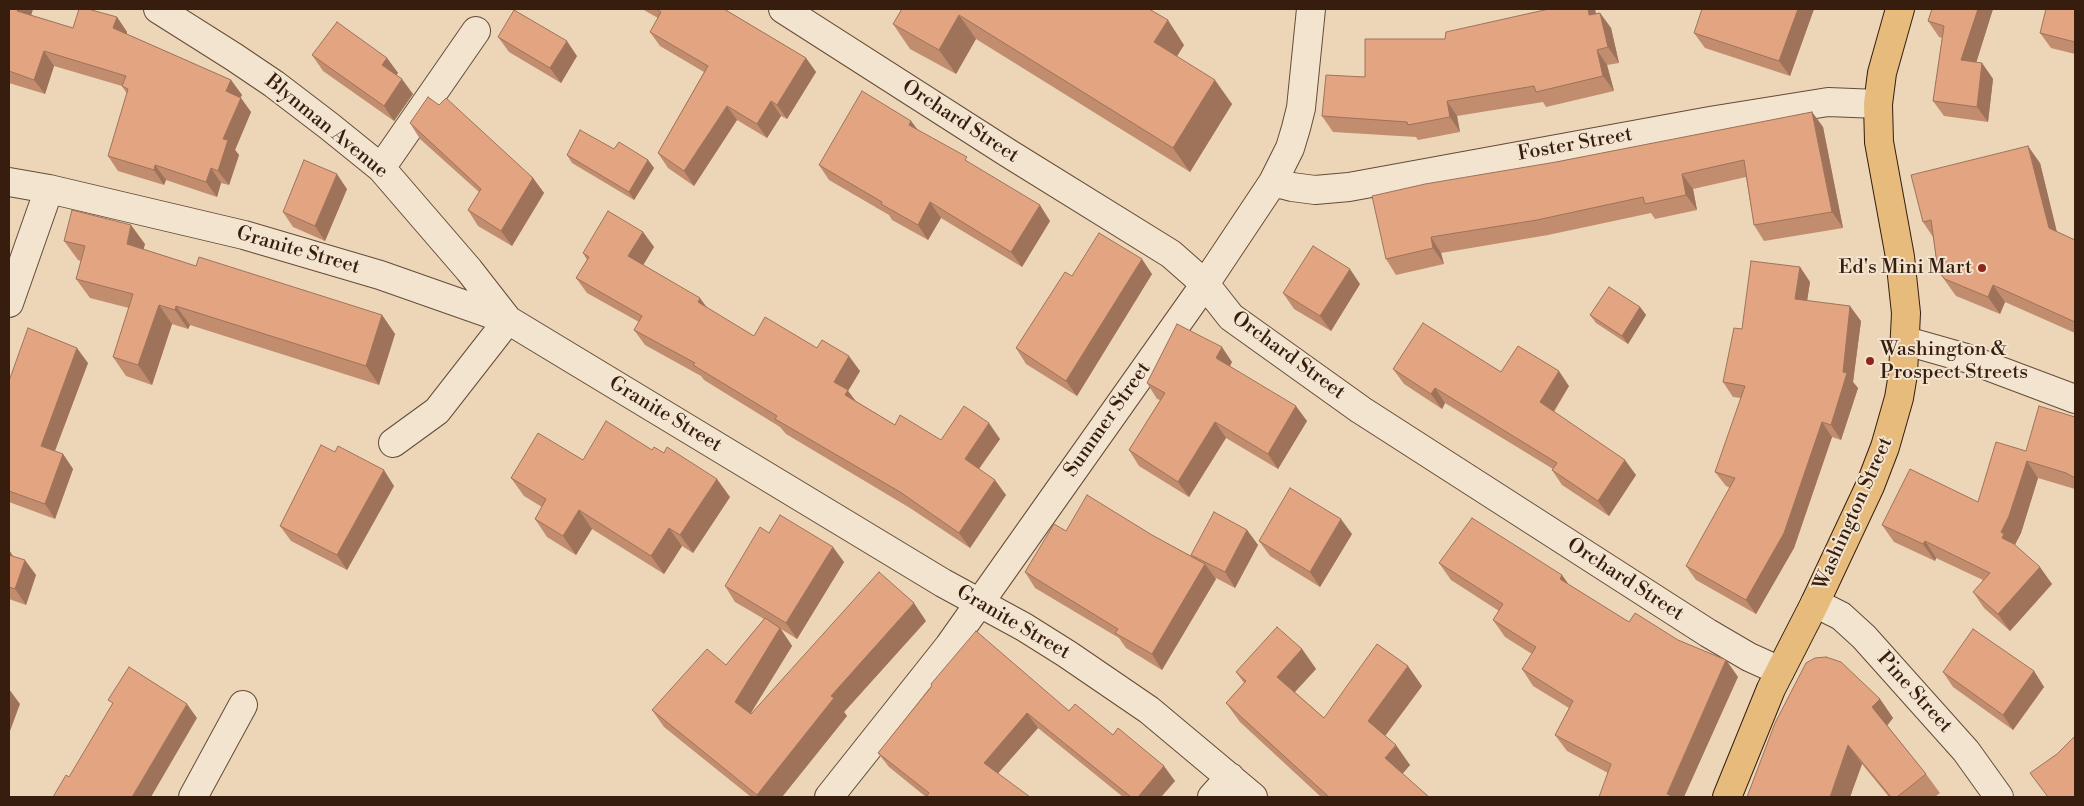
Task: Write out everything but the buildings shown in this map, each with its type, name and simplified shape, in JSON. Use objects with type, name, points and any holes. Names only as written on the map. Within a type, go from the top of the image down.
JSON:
[{"type":"main road","name":"Washington Street","points":[[1728,797],[1780,671],[1815,603],[1870,486],[1885,447],[1899,398],[1906,341],[1904,285],[1879,142],[1878,104],[1882,73],[1900,9]]},
{"type":"street","name":"Blynman Avenue","points":[[158,9],[234,56],[329,126],[381,168],[469,270],[508,320]]},
{"type":"street","name":"Orchard Street","points":[[783,9],[1016,158],[1172,254],[1204,284],[1231,316],[1361,410],[1708,633],[1780,671]]},
{"type":"street","name":"Summer Street","points":[[829,797],[949,646],[1204,284],[1273,182],[1290,148],[1296,128],[1311,9]]},
{"type":"street","points":[[381,168],[476,31]]},
{"type":"street","name":"Foster Street","points":[[1273,182],[1315,190],[1349,186],[1710,121],[1828,102],[1878,104]]},
{"type":"street","name":"Granite Street","points":[[9,182],[49,189],[244,235],[380,275],[508,320],[934,578],[1024,627],[1068,654],[1149,710],[1253,797]]},
{"type":"street","points":[[9,303],[49,189]]},
{"type":"street","points":[[393,443],[437,411],[508,320]]},
{"type":"street","points":[[1906,341],[1966,358],[2075,399]]},
{"type":"street","name":"Pine Street","points":[[1815,603],[1841,616],[1864,637],[1966,751],[1999,797]]},
{"type":"street","points":[[193,797],[243,705]]},
{"type":"street","points":[[1212,797],[1230,777]]},
{"type":"place","name":"Ed's Mini Mart","points":[[1982,268]]},
{"type":"place","name":"Washington & Prospect Streets","points":[[1870,361]]}]
